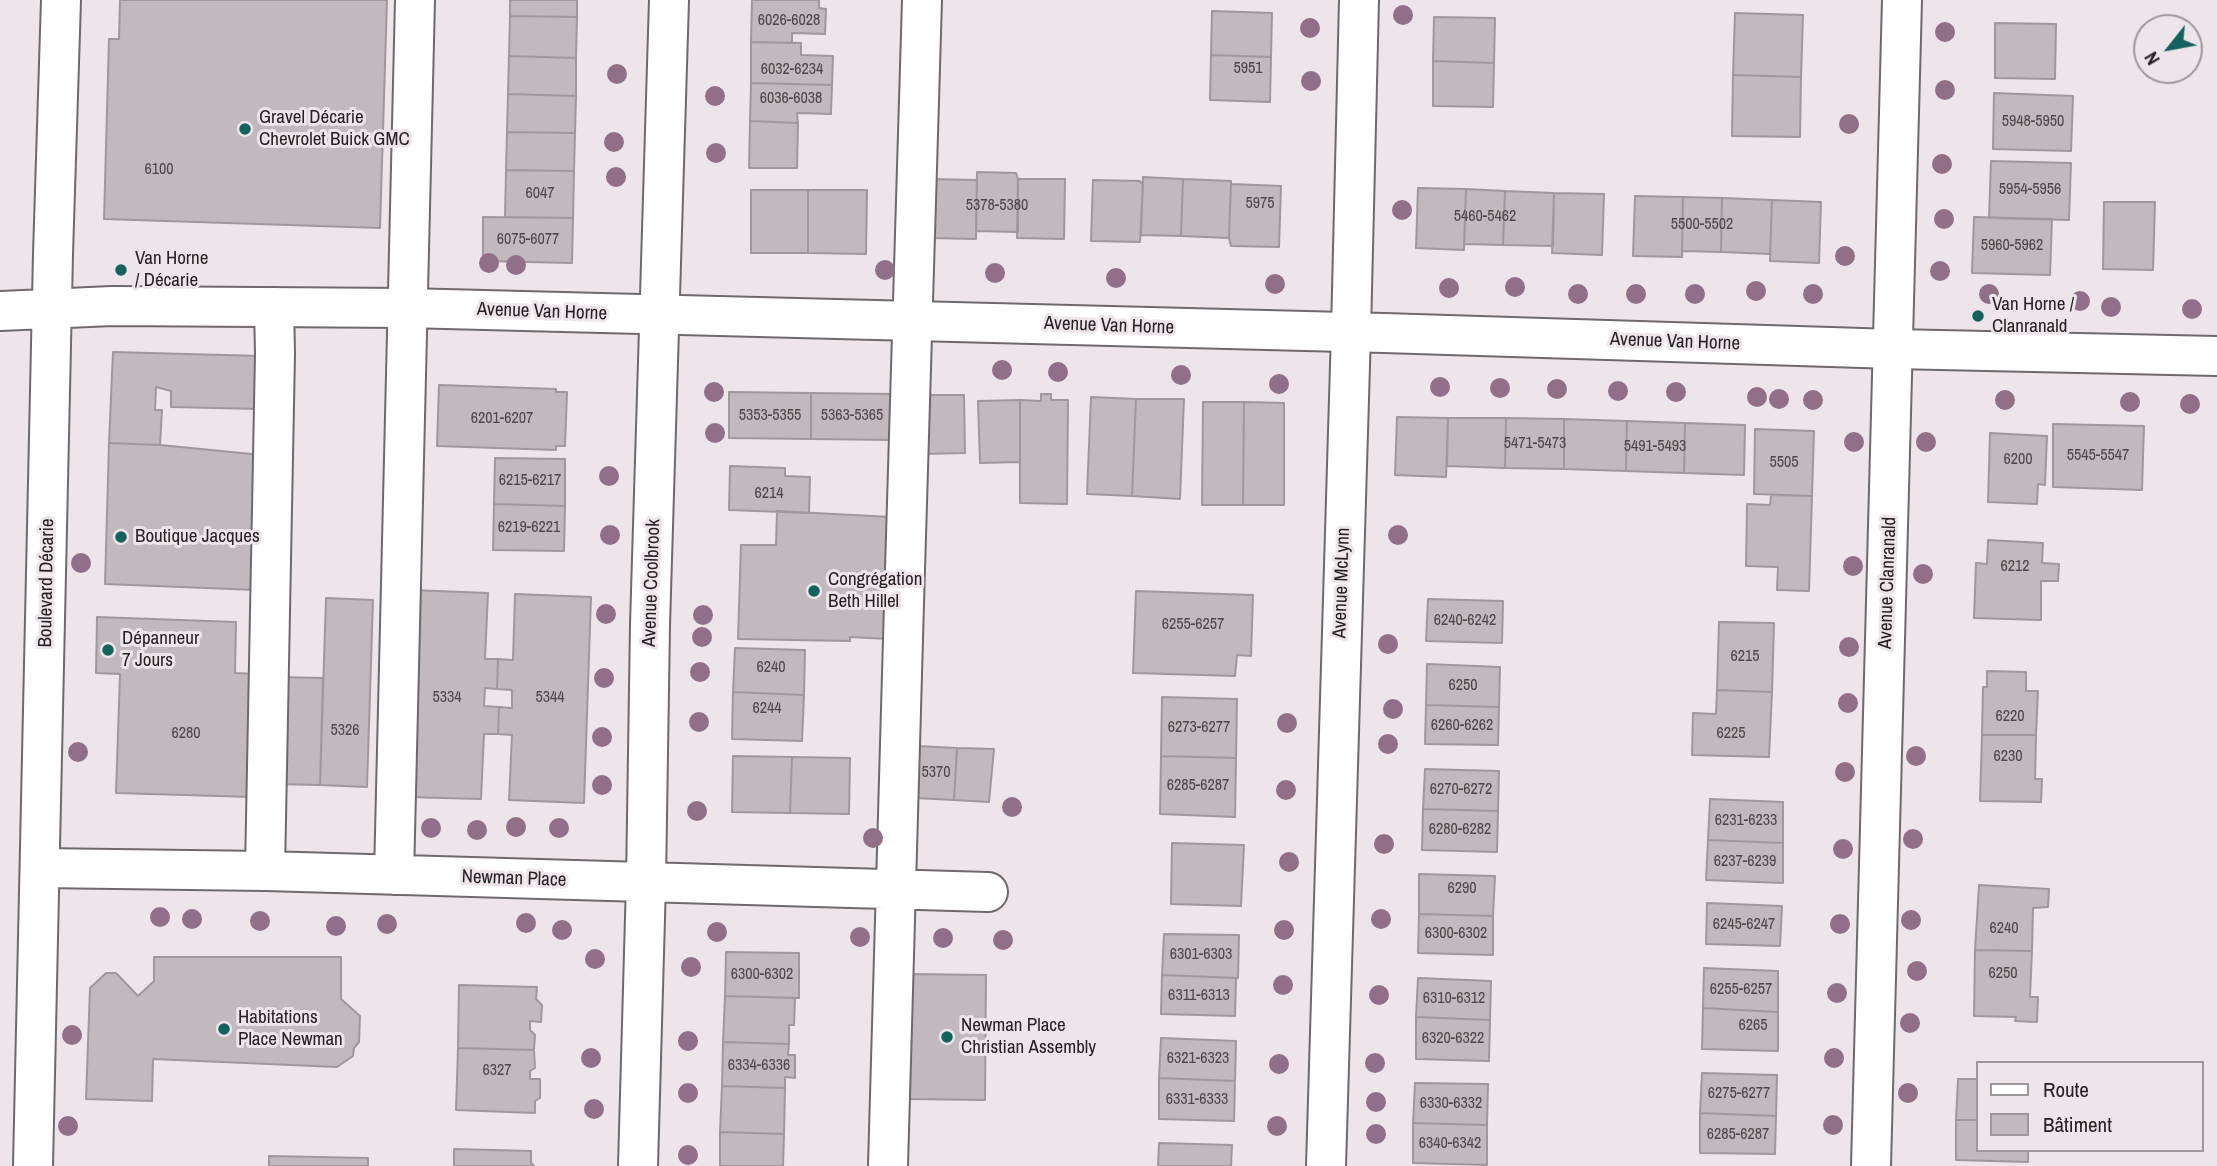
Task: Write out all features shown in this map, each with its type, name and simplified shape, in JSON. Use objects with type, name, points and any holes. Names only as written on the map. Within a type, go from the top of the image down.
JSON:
[{"type":"street","name":"Boulevard Décarie","points":[[33,1166],[40,868],[23,310],[61,0]]},
{"type":"street","points":[[394,875],[415,0]]},
{"type":"street","name":"Avenue Coolbrook","points":[[638,1166],[668,0]]},
{"type":"street","points":[[888,1166],[922,0]]},
{"type":"street","name":"Avenue McLynn","points":[[1326,1166],[1359,0]]},
{"type":"street","name":"Avenue Clanranald","points":[[1871,1166],[1902,0]]},
{"type":"street","name":"Avenue Van Horne","points":[[23,310],[112,306],[406,307],[2217,356]]},
{"type":"street","points":[[265,871],[274,307]]},
{"type":"street","name":"Newman Place","points":[[40,868],[265,871],[988,892]]},
{"type":"building","name":"Gravel Décarie Chevrolet Buick GMC","points":[[120,0],[387,0],[380,228],[104,219],[109,39],[119,39]]},
{"type":"building","points":[[510,0],[577,0],[577,17],[510,16]]},
{"type":"building","points":[[752,0],[819,0],[819,8],[826,9],[825,34],[792,33],[792,43],[751,42]]},
{"type":"building","points":[[1212,11],[1272,13],[1271,57],[1211,55]]},
{"type":"building","points":[[1735,13],[1803,15],[1801,77],[1733,75]]},
{"type":"building","points":[[510,16],[577,17],[576,58],[509,56]]},
{"type":"building","points":[[1434,17],[1495,18],[1494,63],[1433,61]]},
{"type":"building","points":[[1995,23],[2056,24],[2055,79],[1995,78]]},
{"type":"building","points":[[751,42],[801,43],[801,55],[833,56],[832,85],[751,83]]},
{"type":"building","points":[[1211,55],[1271,57],[1270,102],[1210,100]]},
{"type":"building","points":[[509,56],[576,58],[576,96],[508,94]]},
{"type":"building","points":[[1433,61],[1494,63],[1493,107],[1433,106]]},
{"type":"building","points":[[1733,75],[1801,77],[1800,137],[1732,136]]},
{"type":"building","points":[[751,83],[832,85],[831,114],[797,113],[798,123],[750,121]]},
{"type":"building","points":[[1994,93],[2073,96],[2071,151],[1993,149]]},
{"type":"building","points":[[508,94],[576,96],[575,133],[507,132]]},
{"type":"building","points":[[750,121],[798,123],[797,168],[749,168]]},
{"type":"building","points":[[507,132],[575,133],[574,171],[506,170]]},
{"type":"building","points":[[1991,161],[2071,163],[2069,220],[1989,218]]},
{"type":"building","points":[[506,170],[574,171],[573,218],[505,217]]},
{"type":"building","points":[[977,172],[1016,173],[1018,232],[976,231]]},
{"type":"building","points":[[1143,177],[1183,179],[1181,236],[1141,235]]},
{"type":"building","points":[[930,179],[977,180],[976,239],[929,238]]},
{"type":"building","points":[[1018,179],[1065,179],[1064,239],[1017,238]]},
{"type":"building","points":[[1183,179],[1231,181],[1229,238],[1181,236]]},
{"type":"building","points":[[1093,180],[1140,181],[1143,185],[1140,242],[1091,241]]},
{"type":"building","points":[[1231,184],[1281,186],[1279,247],[1231,246]]},
{"type":"building","points":[[1418,188],[1466,189],[1464,250],[1416,248]]},
{"type":"building","points":[[1466,189],[1505,191],[1503,245],[1464,244]]},
{"type":"building","points":[[751,190],[808,190],[808,253],[751,253]]},
{"type":"building","points":[[808,190],[867,190],[866,254],[808,253]]},
{"type":"building","points":[[1505,191],[1554,193],[1553,246],[1503,245]]},
{"type":"building","points":[[1554,193],[1604,194],[1602,255],[1552,253]]},
{"type":"building","points":[[1635,196],[1683,197],[1682,257],[1633,256]]},
{"type":"building","points":[[1683,197],[1722,198],[1721,252],[1682,251]]},
{"type":"building","points":[[1722,198],[1772,200],[1770,254],[1721,252]]},
{"type":"building","points":[[1772,200],[1821,202],[1819,263],[1770,261]]},
{"type":"building","points":[[2104,202],[2155,202],[2153,270],[2103,269]]},
{"type":"building","points":[[483,217],[573,218],[572,263],[483,261]]},
{"type":"building","points":[[1974,217],[2052,219],[2050,275],[1972,273]]},
{"type":"building","points":[[113,352],[261,356],[260,409],[171,407],[171,391],[156,387],[155,410],[162,410],[160,445],[109,443]]},
{"type":"building","points":[[439,385],[556,389],[556,392],[567,392],[565,446],[556,446],[556,450],[437,446]]},
{"type":"building","points":[[729,392],[811,393],[811,439],[729,438]]},
{"type":"building","points":[[811,393],[892,394],[892,440],[811,439]]},
{"type":"building","points":[[1041,394],[1051,394],[1051,400],[1068,400],[1067,504],[1020,503],[1020,400],[1041,401]]},
{"type":"building","points":[[921,395],[964,395],[965,453],[921,454]]},
{"type":"building","points":[[1091,397],[1136,399],[1132,496],[1087,494]]},
{"type":"building","points":[[1136,399],[1184,399],[1180,499],[1132,496]]},
{"type":"building","points":[[1020,400],[1020,462],[980,463],[978,401]]},
{"type":"building","points":[[1203,402],[1244,402],[1243,505],[1202,505]]},
{"type":"building","points":[[1244,402],[1284,403],[1284,505],[1243,505]]},
{"type":"building","points":[[1397,417],[1448,418],[1446,477],[1395,475]]},
{"type":"building","points":[[1448,418],[1506,418],[1505,468],[1447,466]]},
{"type":"building","points":[[1506,418],[1564,419],[1564,469],[1505,468]]},
{"type":"building","points":[[1564,419],[1627,421],[1626,471],[1564,469]]},
{"type":"building","points":[[1627,421],[1685,423],[1684,473],[1626,471]]},
{"type":"building","points":[[1685,423],[1745,425],[1744,475],[1684,473]]},
{"type":"building","points":[[2053,424],[2144,426],[2142,490],[2053,487]]},
{"type":"building","points":[[1755,429],[1814,431],[1812,496],[1754,494]]},
{"type":"building","points":[[1990,433],[2047,436],[2045,485],[2038,484],[2037,504],[1988,502]]},
{"type":"building","points":[[109,443],[262,455],[257,590],[105,584]]},
{"type":"building","points":[[495,458],[565,459],[565,506],[494,504]]},
{"type":"building","points":[[730,466],[785,468],[785,476],[810,477],[809,513],[729,510]]},
{"type":"building","points":[[1771,495],[1812,496],[1809,591],[1777,590],[1778,567],[1746,566],[1747,504],[1770,505]]},
{"type":"building","points":[[494,504],[565,506],[564,551],[493,550]]},
{"type":"building","name":"Congrégation Beth Hillel","points":[[777,511],[891,517],[888,639],[738,639],[741,545],[776,545]]},
{"type":"building","points":[[1988,540],[2043,543],[2042,563],[2059,564],[2058,581],[2041,581],[2041,620],[1974,618],[1976,563],[1987,564]]},
{"type":"building","points":[[412,590],[488,593],[485,659],[498,659],[497,689],[485,688],[484,706],[499,707],[498,734],[484,734],[481,799],[406,797]]},
{"type":"building","points":[[1136,591],[1253,595],[1251,656],[1237,655],[1235,676],[1133,673]]},
{"type":"building","points":[[515,594],[591,597],[584,803],[509,800],[512,735],[498,734],[499,707],[512,708],[512,690],[497,689],[498,659],[513,660]]},
{"type":"building","points":[[326,598],[373,600],[367,787],[320,785]]},
{"type":"building","points":[[1428,599],[1503,601],[1502,643],[1426,641]]},
{"type":"building","points":[[97,617],[236,622],[235,673],[256,674],[252,797],[116,793],[120,674],[96,673]]},
{"type":"building","points":[[1719,622],[1774,623],[1772,692],[1717,690]]},
{"type":"building","points":[[735,648],[805,650],[804,695],[733,692]]},
{"type":"building","points":[[1427,664],[1500,667],[1499,707],[1426,705]]},
{"type":"building","points":[[1987,671],[2026,672],[2026,691],[2038,691],[2036,735],[1982,735],[1983,687],[1987,687]]},
{"type":"building","points":[[277,677],[323,678],[320,785],[274,784]]},
{"type":"building","points":[[1717,690],[1772,692],[1769,757],[1692,755],[1693,713],[1716,714]]},
{"type":"building","points":[[733,692],[804,695],[802,741],[732,739]]},
{"type":"building","points":[[1162,697],[1237,699],[1236,758],[1161,756]]},
{"type":"building","points":[[1426,705],[1499,707],[1498,745],[1425,744]]},
{"type":"building","points":[[1982,735],[2036,735],[2035,779],[2042,779],[2041,802],[1980,801]]},
{"type":"building","points":[[917,746],[957,748],[954,800],[915,798]]},
{"type":"building","points":[[957,748],[994,749],[989,802],[954,800]]},
{"type":"building","points":[[733,756],[792,757],[790,813],[732,812]]},
{"type":"building","points":[[1161,756],[1236,758],[1235,817],[1160,814]]},
{"type":"building","points":[[792,757],[850,758],[849,814],[790,813]]},
{"type":"building","points":[[1425,769],[1499,771],[1498,811],[1423,809]]},
{"type":"building","points":[[1710,799],[1783,802],[1783,843],[1708,840]]},
{"type":"building","points":[[1423,809],[1498,811],[1497,852],[1422,850]]},
{"type":"building","points":[[1708,840],[1783,843],[1783,883],[1706,880]]},
{"type":"building","points":[[1172,843],[1244,845],[1241,906],[1171,904]]},
{"type":"building","points":[[1419,874],[1495,876],[1493,916],[1419,914]]},
{"type":"building","points":[[1979,885],[2049,889],[2048,907],[2033,908],[2032,951],[1975,950]]},
{"type":"building","points":[[1707,903],[1782,906],[1780,946],[1706,944]]},
{"type":"building","points":[[1419,914],[1493,916],[1493,955],[1418,953]]},
{"type":"building","points":[[1164,934],[1239,935],[1238,978],[1162,975]]},
{"type":"building","points":[[1975,950],[2032,951],[2030,997],[2038,997],[2037,1022],[2015,1021],[2016,1017],[1974,1016]]},
{"type":"building","points":[[726,952],[799,953],[799,998],[725,996]]},
{"type":"building","name":"Habitations Place Newman","points":[[154,957],[341,957],[341,999],[360,1016],[359,1042],[354,1048],[353,1056],[337,1067],[153,1059],[152,1101],[86,1099],[90,988],[106,973],[116,973],[138,996],[154,981]]},
{"type":"building","points":[[1704,968],[1778,971],[1778,1012],[1703,1008]]},
{"type":"building","name":"Newman Place Christian Assembly","points":[[909,974],[986,975],[985,1100],[907,1099]]},
{"type":"building","points":[[1162,975],[1236,978],[1235,1016],[1161,1014]]},
{"type":"building","points":[[1418,978],[1491,981],[1490,1020],[1416,1017]]},
{"type":"building","points":[[459,985],[537,987],[536,999],[542,1005],[541,1022],[530,1021],[530,1030],[535,1035],[534,1050],[458,1048]]},
{"type":"building","points":[[725,996],[795,998],[794,1025],[789,1025],[789,1044],[723,1042]]},
{"type":"building","points":[[1703,1008],[1778,1012],[1778,1051],[1702,1049]]},
{"type":"building","points":[[1416,1017],[1490,1020],[1489,1061],[1416,1059]]},
{"type":"building","points":[[1161,1038],[1236,1041],[1235,1081],[1159,1078]]},
{"type":"building","points":[[723,1042],[789,1044],[788,1055],[795,1055],[795,1078],[785,1077],[785,1088],[722,1086]]},
{"type":"building","points":[[458,1048],[534,1050],[535,1068],[530,1071],[530,1079],[540,1079],[540,1098],[535,1101],[535,1113],[456,1110]]},
{"type":"building","points":[[1702,1073],[1777,1075],[1776,1116],[1700,1113]]},
{"type":"building","points":[[1159,1078],[1235,1081],[1234,1121],[1159,1119]]},
{"type":"building","points":[[1958,1079],[1976,1079],[1976,1120],[1956,1120]]},
{"type":"building","points":[[1415,1083],[1488,1084],[1487,1125],[1413,1123]]},
{"type":"building","points":[[722,1086],[785,1088],[784,1134],[720,1132]]},
{"type":"building","points":[[1700,1113],[1776,1116],[1775,1154],[1700,1153]]},
{"type":"building","points":[[1956,1120],[1976,1120],[1976,1152],[2028,1152],[2028,1162],[1956,1160]]},
{"type":"building","points":[[1413,1123],[1487,1125],[1487,1165],[1413,1163]]},
{"type":"building","points":[[720,1132],[784,1134],[783,1166],[720,1166]]},
{"type":"building","points":[[1159,1143],[1232,1145],[1231,1166],[1158,1166]]},
{"type":"building","points":[[454,1149],[531,1151],[531,1163],[534,1166],[454,1166]]},
{"type":"building","points":[[269,1156],[368,1158],[368,1166],[269,1166]]},
{"type":"place","name":"Gravel Décarie Chevrolet Buick GMC","points":[[245,129]]},
{"type":"place","name":"Van Horne / Décarie","points":[[121,270]]},
{"type":"place","name":"Van Horne / Clanranald","points":[[1978,316]]},
{"type":"place","name":"Boutique Jacques","points":[[121,537]]},
{"type":"place","name":"Congrégation Beth Hillel","points":[[814,591]]},
{"type":"place","name":"Dépanneur 7 Jours","points":[[108,650]]},
{"type":"place","name":"Habitations Place Newman","points":[[224,1029]]},
{"type":"place","name":"Newman Place Christian Assembly","points":[[947,1037]]}]
